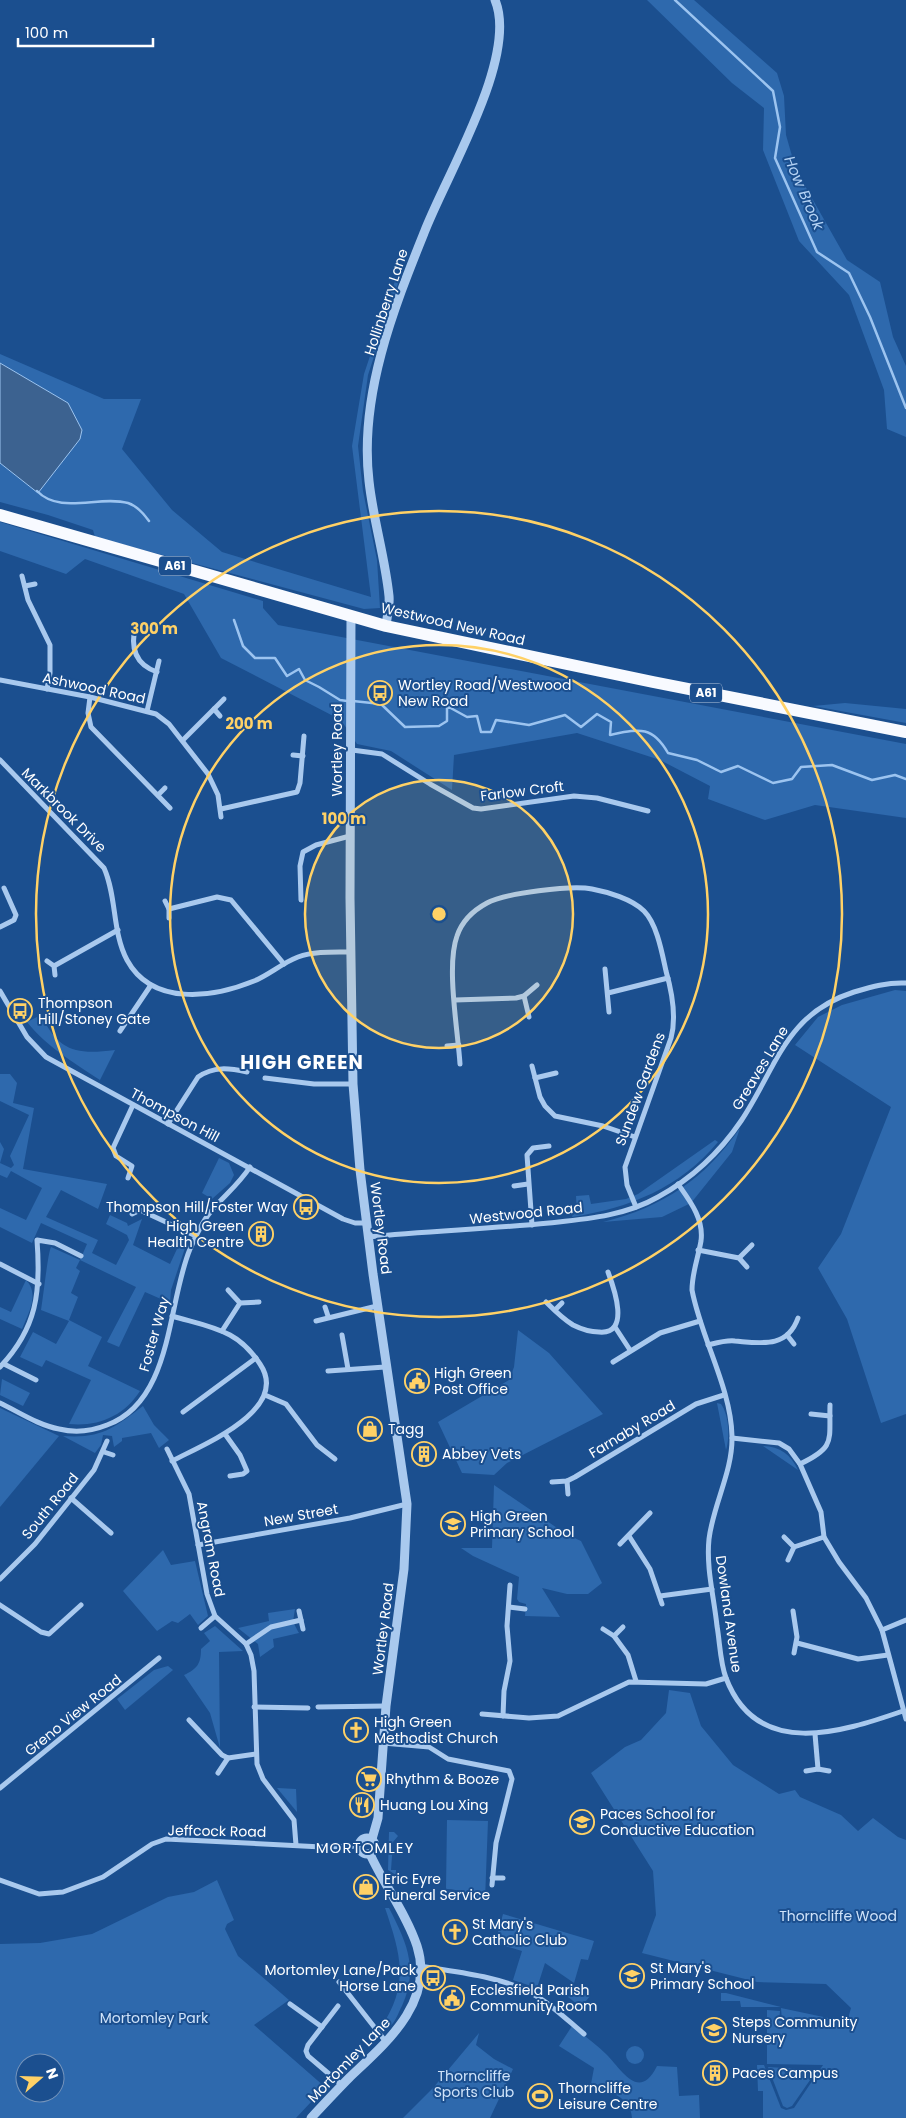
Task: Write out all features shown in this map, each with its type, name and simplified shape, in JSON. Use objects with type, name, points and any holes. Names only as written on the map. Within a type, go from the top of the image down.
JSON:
[{"type":"highway","name":"Westwood New Road","points":[[0,515],[386,626],[653,682],[906,732]]},
{"type":"street","name":"Hollinberry Lane","points":[[386,626],[389,598],[368,481],[367,439],[371,396],[388,331],[421,240],[476,120],[500,47],[500,12],[495,0]]},
{"type":"street","points":[[22,576],[28,600],[50,645],[50,673],[47,689]]},
{"type":"street","points":[[25,586],[35,584]]},
{"type":"street","name":"Wortley Road","points":[[351,616],[352,750],[350,836],[353,1084],[368,1237],[385,1367],[407,1504],[404,1569],[386,1706],[378,1818],[372,1839]]},
{"type":"street","points":[[136,624],[133,639],[139,661],[142,666],[157,672]]},
{"type":"street","points":[[148,711],[159,661]]},
{"type":"street","name":"Ashwood Road","points":[[0,680],[90,697],[148,711],[169,724],[183,740],[214,784],[221,809],[221,817]]},
{"type":"street","points":[[90,697],[88,714],[91,727],[170,808]]},
{"type":"street","points":[[183,740],[224,699]]},
{"type":"street","points":[[214,709],[220,716]]},
{"type":"street","points":[[221,809],[297,792],[300,783],[304,736]]},
{"type":"street","name":"Farlow Croft","points":[[352,750],[382,754],[473,808],[481,809],[574,796],[597,798],[648,811]]},
{"type":"street","points":[[293,755],[303,756]]},
{"type":"street","name":"Markbrook Drive","points":[[0,760],[104,868],[109,881],[122,951],[130,966],[151,986],[175,995],[196,994],[254,981],[284,964],[308,954],[351,952]]},
{"type":"street","points":[[158,795],[165,788]]},
{"type":"street","points":[[301,900],[300,866],[304,852],[316,845],[350,836]]},
{"type":"street","points":[[0,927],[14,920],[16,915],[4,888]]},
{"type":"street","name":"Sundew Gardens","points":[[460,1064],[453,967],[454,945],[466,920],[481,907],[497,899],[564,889],[591,889],[640,908],[651,921],[668,978],[674,1007],[672,1035],[627,1157],[625,1176],[636,1207]]},
{"type":"street","points":[[169,909],[224,897],[238,906],[284,964]]},
{"type":"street","points":[[165,901],[169,909],[169,918]]},
{"type":"street","points":[[54,966],[118,930]]},
{"type":"street","points":[[47,961],[54,966],[55,975]]},
{"type":"street","points":[[605,969],[609,1012]]},
{"type":"street","points":[[608,993],[668,978]]},
{"type":"street","name":"Greaves Lane","points":[[678,1184],[701,1167],[731,1134],[795,1030],[813,1012],[837,998],[870,987],[906,983]]},
{"type":"street","points":[[120,1031],[151,986]]},
{"type":"street","points":[[455,1000],[505,999],[524,996],[536,986]]},
{"type":"street","name":"Thompson Hill","points":[[0,991],[27,1038],[46,1057],[343,1219],[355,1223],[367,1223]]},
{"type":"street","points":[[524,996],[529,1017]]},
{"type":"street","points":[[446,1046],[459,1045]]},
{"type":"street","points":[[532,1066],[540,1097],[545,1106],[555,1116],[603,1126],[635,1137]]},
{"type":"street","points":[[168,1124],[195,1082],[205,1072],[223,1068],[246,1072]]},
{"type":"street","points":[[535,1078],[556,1073]]},
{"type":"street","points":[[265,1078],[314,1084],[353,1084]]},
{"type":"street","points":[[128,1178],[132,1166],[116,1156],[113,1148],[133,1105]]},
{"type":"street","points":[[532,1225],[527,1154],[533,1148],[549,1146]]},
{"type":"street","name":"Foster Way","points":[[0,1403],[58,1429],[86,1430],[110,1424],[137,1405],[151,1385],[162,1355],[189,1252],[196,1236],[211,1210],[234,1189],[250,1167]]},
{"type":"street","points":[[514,1186],[528,1184]]},
{"type":"street","name":"Westwood Road","points":[[368,1237],[532,1225],[605,1216],[636,1207],[660,1196],[678,1184]]},
{"type":"street","name":"Dowland Avenue","points":[[678,1184],[699,1219],[701,1234],[692,1279],[692,1290],[731,1421],[732,1438],[709,1538],[709,1568],[726,1678],[738,1699],[758,1721],[783,1731],[814,1734],[861,1726],[903,1711]]},
{"type":"street","points":[[132,1214],[140,1210],[196,1236]]},
{"type":"street","points":[[36,1380],[2,1366],[26,1332],[35,1306],[38,1284],[37,1240],[55,1243],[81,1256]]},
{"type":"street","points":[[739,1258],[752,1245]]},
{"type":"street","points":[[698,1250],[739,1258],[747,1267]]},
{"type":"street","points":[[0,1264],[38,1284]]},
{"type":"street","points":[[608,1272],[617,1305],[615,1327],[630,1350]]},
{"type":"street","points":[[228,1290],[240,1303]]},
{"type":"street","points":[[240,1303],[259,1302]]},
{"type":"street","points":[[546,1302],[566,1320],[582,1329],[602,1333],[615,1327]]},
{"type":"street","points":[[222,1331],[240,1303]]},
{"type":"street","points":[[555,1310],[562,1303]]},
{"type":"street","points":[[316,1321],[328,1316],[377,1306]]},
{"type":"street","points":[[325,1307],[328,1316]]},
{"type":"street","points":[[172,1316],[222,1331],[244,1344],[256,1358],[265,1374],[267,1386],[264,1395],[254,1410],[225,1434],[172,1461]]},
{"type":"street","points":[[708,1345],[728,1341],[766,1344],[791,1332],[798,1318]]},
{"type":"street","points":[[613,1362],[660,1333],[700,1321]]},
{"type":"street","points":[[342,1335],[348,1370]]},
{"type":"street","points":[[786,1335],[794,1344]]},
{"type":"street","points":[[182,1412],[256,1358]]},
{"type":"street","points":[[328,1371],[385,1367]]},
{"type":"street","points":[[264,1395],[286,1404],[317,1445],[335,1459]]},
{"type":"street","name":"Farnaby Road","points":[[552,1482],[567,1481],[696,1404],[724,1395]]},
{"type":"street","points":[[800,1464],[824,1450],[830,1436],[830,1404]]},
{"type":"street","points":[[812,1414],[830,1416]]},
{"type":"street","points":[[225,1434],[240,1455],[247,1471],[230,1476]]},
{"type":"street","points":[[732,1438],[779,1443],[789,1449],[800,1464],[821,1512],[824,1538],[866,1598],[882,1630],[906,1719]]},
{"type":"street","name":"South Road","points":[[0,1579],[34,1544],[94,1470],[104,1452],[107,1441]]},
{"type":"street","name":"Angram Road","points":[[166,1449],[189,1494],[207,1594],[215,1616],[246,1644]]},
{"type":"street","points":[[104,1452],[113,1455]]},
{"type":"street","points":[[567,1481],[568,1494]]},
{"type":"street","points":[[71,1498],[112,1533]]},
{"type":"street","name":"New Street","points":[[198,1545],[350,1518],[407,1504]]},
{"type":"street","points":[[620,1544],[650,1513]]},
{"type":"street","points":[[629,1536],[650,1569],[662,1604]]},
{"type":"street","points":[[784,1537],[794,1547]]},
{"type":"street","points":[[788,1560],[794,1547],[824,1538]]},
{"type":"street","points":[[503,1716],[504,1691],[510,1661],[510,1585]]},
{"type":"street","points":[[660,1596],[712,1588]]},
{"type":"street","points":[[0,1605],[41,1632],[48,1634],[81,1605]]},
{"type":"street","points":[[509,1607],[525,1609]]},
{"type":"street","points":[[299,1611],[303,1629]]},
{"type":"street","points":[[793,1611],[797,1644],[794,1653]]},
{"type":"street","points":[[201,1628],[215,1616]]},
{"type":"street","points":[[296,1845],[294,1820],[263,1779],[256,1754],[253,1663],[246,1644],[271,1628],[301,1620]]},
{"type":"street","points":[[882,1630],[906,1620]]},
{"type":"street","points":[[614,1636],[623,1627]]},
{"type":"street","points":[[603,1628],[614,1636],[628,1655],[636,1681]]},
{"type":"street","points":[[797,1644],[858,1659],[888,1656]]},
{"type":"street","name":"Greno View Road","points":[[0,1788],[159,1658]]},
{"type":"street","points":[[482,1714],[529,1718],[558,1716],[578,1708],[620,1685],[636,1681],[706,1684],[726,1678]]},
{"type":"street","points":[[318,1707],[386,1706]]},
{"type":"street","points":[[254,1707],[308,1708]]},
{"type":"street","points":[[189,1720],[222,1755],[228,1758],[256,1754]]},
{"type":"street","points":[[814,1734],[818,1769]]},
{"type":"street","points":[[383,1743],[430,1748],[448,1760],[509,1771],[512,1780],[496,1843],[492,1885]]},
{"type":"street","points":[[218,1774],[228,1758]]},
{"type":"street","points":[[806,1771],[818,1769],[829,1771]]},
{"type":"street","points":[[364,1838],[372,1839],[375,1848],[370,1854],[362,1853],[359,1846],[364,1838]]},
{"type":"street","name":"Jeffcock Road","points":[[0,1880],[40,1894],[64,1892],[104,1877],[152,1844],[166,1839],[359,1846]]},
{"type":"street","name":"Mortomley Lane","points":[[311,2118],[342,2084],[402,2025],[411,2008],[417,1989],[420,1966],[417,1947],[412,1933],[382,1882],[370,1854]]},
{"type":"street","points":[[492,1878],[504,1878]]},
{"type":"street","points":[[420,1966],[471,1975],[519,1987],[540,1999],[584,2034]]},
{"type":"street","points":[[339,1982],[386,2042]]},
{"type":"street","points":[[290,2004],[322,2027]]},
{"type":"street","points":[[338,2006],[306,2051],[308,2056],[342,2084]]},
{"type":"green space","points":[[647,0],[694,0],[777,73],[784,96],[786,135],[796,170],[847,260],[880,282],[893,337],[906,366],[906,437],[887,429],[884,390],[849,295],[799,241],[763,150],[764,108],[732,83]]},
{"type":"green space","points":[[400,266],[403,268],[368,375],[358,446],[363,491],[377,560],[380,608],[364,609],[95,537],[93,530],[0,502],[0,463],[38,493],[68,403],[0,363],[0,354],[104,399],[141,399],[122,449],[172,510],[222,552],[371,597],[352,446],[364,374]]},
{"type":"green space","points":[[0,522],[263,601],[263,608],[278,625],[906,744],[906,818],[815,805],[765,820],[708,799],[710,786],[660,760],[577,733],[454,755],[452,790],[391,751],[357,744],[341,720],[221,658],[184,594],[85,559],[66,574],[0,551]]},
{"type":"green space","points":[[845,703],[906,709],[906,723],[813,706]]},
{"type":"green space","points":[[895,990],[906,991],[906,1414],[881,1423],[847,1319],[818,1268],[841,1234],[891,1107],[795,1045],[818,1017],[842,1005]]},
{"type":"green space","points":[[41,1015],[55,1036],[70,1048],[89,1052],[115,1050],[100,1080],[43,1040],[27,1022]]},
{"type":"green space","points":[[0,1074],[10,1074],[17,1083],[13,1103],[34,1108],[23,1169],[107,1184],[98,1209],[61,1190],[46,1217],[98,1240],[92,1253],[116,1265],[129,1240],[127,1235],[106,1224],[110,1215],[127,1223],[128,1226],[142,1219],[133,1245],[170,1264],[183,1236],[188,1239],[171,1290],[170,1303],[145,1292],[119,1347],[107,1342],[136,1287],[80,1260],[87,1244],[41,1223],[32,1243],[0,1227],[0,1208],[26,1220],[42,1188],[11,1171],[7,1178],[0,1175],[0,1163],[11,1168],[14,1165],[10,1156],[29,1115],[0,1101]]},
{"type":"green space","points":[[740,1128],[732,1152],[691,1203],[662,1217],[603,1222],[645,1208],[681,1188],[712,1162]]},
{"type":"green space","points":[[715,1140],[718,1142],[703,1158],[670,1184],[614,1208],[572,1217],[577,1212],[576,1196],[589,1195],[591,1204],[626,1199],[638,1194]]},
{"type":"green space","points":[[0,1142],[4,1149],[0,1163]]},
{"type":"green space","points":[[219,1158],[229,1163],[234,1175],[230,1183],[212,1199],[202,1193]]},
{"type":"green space","points":[[51,1247],[80,1260],[76,1268],[80,1271],[71,1293],[78,1297],[69,1320],[102,1337],[88,1366],[140,1391],[126,1407],[109,1418],[90,1424],[69,1424],[91,1380],[46,1360],[42,1367],[20,1357],[33,1332],[56,1344],[69,1321],[41,1310]]},
{"type":"green space","points":[[26,1280],[32,1291],[32,1304],[22,1329],[0,1319],[0,1307],[11,1312]]},
{"type":"green space","points":[[518,1330],[549,1353],[603,1414],[507,1463],[494,1475],[462,1473],[438,1422],[509,1380],[514,1367]]},
{"type":"green space","points":[[2,1379],[30,1393],[23,1406],[0,1395]]},
{"type":"green space","points":[[717,1403],[721,1404],[724,1409],[727,1420],[726,1450]]},
{"type":"green space","points":[[143,1406],[154,1425],[169,1440],[159,1448],[151,1433],[122,1438],[122,1441],[114,1447],[112,1436],[103,1435],[101,1445],[95,1453],[63,1436],[97,1434],[115,1426]]},
{"type":"green space","points":[[0,1408],[59,1436],[0,1507]]},
{"type":"green space","points":[[763,1446],[769,1446],[784,1452],[798,1470]]},
{"type":"green space","points":[[494,1485],[566,1534],[581,1541],[602,1583],[588,1594],[567,1594],[542,1588],[560,1617],[525,1616],[526,1604],[519,1602],[517,1599],[519,1577],[473,1556],[461,1548],[492,1548]]},
{"type":"green space","points":[[163,1550],[171,1565],[195,1561],[208,1616],[198,1625],[190,1614],[178,1623],[172,1621],[157,1631],[123,1591]]},
{"type":"green space","points":[[295,1609],[294,1621],[299,1633],[273,1639],[274,1647],[260,1657],[258,1644],[238,1628],[269,1621],[268,1613]]},
{"type":"green space","points":[[215,1626],[243,1651],[219,1652],[220,1748],[210,1713],[184,1675],[192,1671],[197,1665],[201,1649],[210,1641],[204,1633]]},
{"type":"green space","points":[[168,1666],[173,1670],[125,1710],[117,1699],[154,1670]]},
{"type":"green space","name":"Thorncliffe Wood","points":[[669,1690],[690,1693],[701,1726],[733,1765],[779,1794],[795,1790],[800,1797],[841,1815],[858,1831],[873,1818],[898,1837],[906,1840],[906,2118],[763,2118],[763,2091],[758,2091],[757,2065],[764,2065],[781,2108],[786,2110],[794,2108],[823,2065],[767,2064],[767,2010],[780,2011],[779,2021],[782,2021],[781,2008],[847,2022],[851,2008],[826,1984],[757,1982],[642,1953],[656,1915],[653,1871],[591,1773],[625,1747],[641,1740],[666,1713]]},
{"type":"green space","points":[[277,1788],[296,1789],[297,1812]]},
{"type":"green space","points":[[447,1820],[488,1821],[485,1900],[461,1891],[446,1889]]},
{"type":"green space","points":[[389,1832],[394,1832],[398,1836],[393,1842],[391,1870],[396,1870],[396,1875],[388,1870]]},
{"type":"green space","name":"Mortomley Park","points":[[217,1880],[234,1920],[227,1924],[225,1929],[238,1956],[289,2000],[254,2025],[325,2087],[296,2118],[0,2118],[0,1944],[40,1943],[92,1934],[168,1897],[194,1892]]},
{"type":"green space","points":[[385,1908],[389,1908],[402,1934],[409,1959],[410,1971],[405,1998],[395,2020],[385,2030],[380,2029],[396,1998],[400,1970],[395,1941]]},
{"type":"green space","points":[[503,1914],[594,1941],[588,1960],[581,1959],[574,1983],[545,1963],[537,1988],[513,1980],[522,1951],[495,1943]]},
{"type":"green space","points":[[577,1985],[590,1996],[581,2007],[568,1997]]},
{"type":"green space","points":[[721,1993],[781,2007],[741,2007],[740,2001],[721,2001]]},
{"type":"green space","points":[[572,2026],[602,2050],[631,2080],[644,2082],[657,2066],[677,2067],[679,2096],[699,2095],[700,2118],[632,2118],[628,2105],[623,2100],[611,2092],[591,2084],[594,2068],[559,2046]]},
{"type":"green space","name":"Thorncliffe Sports Club","points":[[479,2033],[476,2045],[494,2059],[513,2069],[490,2118],[403,2118],[433,2088]]},
{"type":"green space","points":[[635,2046],[641,2049],[644,2055],[641,2061],[635,2064],[629,2061],[626,2055],[629,2049]]},
{"type":"green space","points":[[768,2067],[817,2070],[792,2106],[787,2108],[783,2106]]},
{"type":"shaded area","points":[[0,363],[68,403],[82,430],[80,439],[38,493],[0,463]]},
{"type":"waterway","name":"How Brook","points":[[675,0],[773,91],[780,127],[775,158],[817,252],[849,273],[870,317],[906,408]]},
{"type":"waterway","points":[[37,491],[46,498],[57,502],[117,501],[128,503],[143,513],[149,521]]},
{"type":"waterway","points":[[234,620],[243,646],[255,658],[275,658],[287,676],[299,669],[305,680],[340,700],[347,701]]},
{"type":"waterway","points":[[353,701],[381,704],[405,727],[439,726],[447,721],[447,706],[467,717],[477,716],[481,732],[491,732],[496,720],[529,725],[565,715],[581,727],[597,714],[611,722],[610,735],[629,731],[644,731],[656,738],[668,753],[697,760],[721,772],[738,766],[773,783],[792,779],[801,767],[832,765],[872,780],[895,775],[906,779]]},
{"type":"place","name":"Wortley Road/Westwood New Road","points":[[380,693]]},
{"type":"place","name":"Thompson Hill/Stoney Gate","points":[[20,1011]]},
{"type":"place","name":"Thompson Hill/Foster Way","points":[[306,1207]]},
{"type":"place","name":"High Green Health Centre","points":[[261,1234]]},
{"type":"place","name":"High Green Post Office","points":[[417,1381]]},
{"type":"place","name":"Tagg","points":[[370,1429]]},
{"type":"place","name":"Abbey Vets","points":[[424,1454]]},
{"type":"place","name":"High Green Primary School","points":[[453,1524]]},
{"type":"place","name":"High Green Methodist Church","points":[[356,1730]]},
{"type":"place","name":"Rhythm & Booze","points":[[369,1779]]},
{"type":"place","name":"Huang Lou Xing","points":[[362,1805]]},
{"type":"place","name":"Paces School for Conductive Education","points":[[582,1822]]},
{"type":"place","name":"Eric Eyre Funeral Service","points":[[366,1887]]},
{"type":"place","name":"St Mary's Catholic Club","points":[[455,1932]]},
{"type":"place","name":"St Mary's Primary School","points":[[632,1976]]},
{"type":"place","name":"Mortomley Lane/Pack Horse Lane","points":[[433,1978]]},
{"type":"place","name":"Ecclesfield Parish Community Room","points":[[452,1998]]},
{"type":"place","name":"Steps Community Nursery","points":[[714,2030]]},
{"type":"place","name":"Paces Campus","points":[[715,2073]]},
{"type":"place","name":"Thorncliffe Leisure Centre","points":[[540,2096]]},
{"type":"district","name":"HIGH GREEN","points":[[302,1062]]},
{"type":"district","name":"MORTOMLEY","points":[[365,1848]]}]
